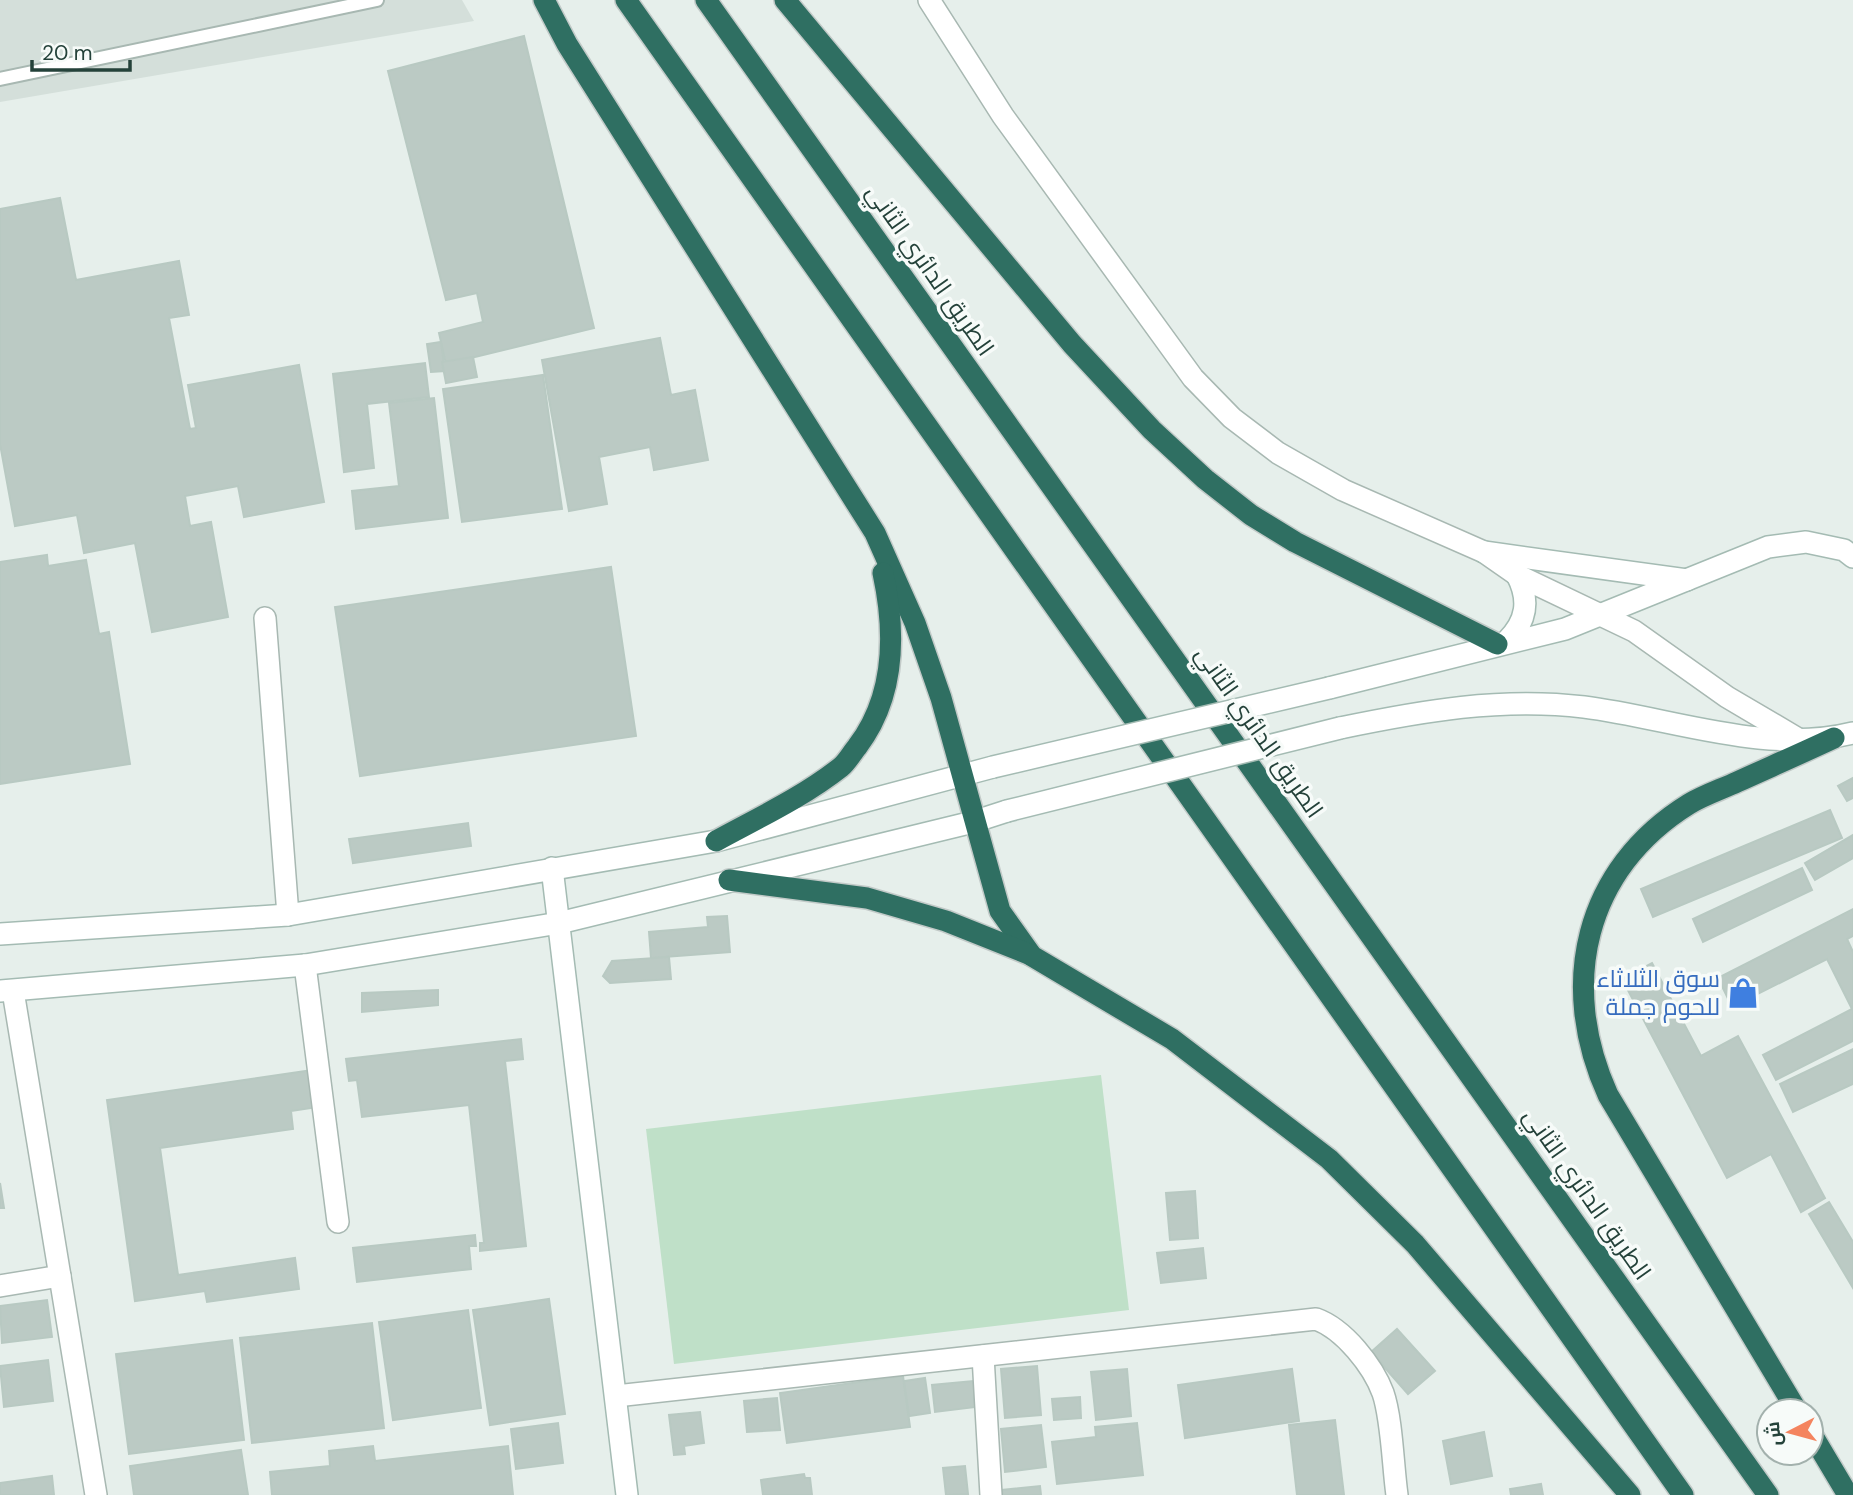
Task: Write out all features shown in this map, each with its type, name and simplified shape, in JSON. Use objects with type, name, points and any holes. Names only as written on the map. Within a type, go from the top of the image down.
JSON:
[{"type":"highway","points":[[544,0],[567,44],[875,533],[915,623],[963,775],[973,822],[1000,911],[1032,956]]},
{"type":"highway","points":[[626,0],[1683,1495]]},
{"type":"highway","name":"الطريق الدائري الثاني","points":[[706,0],[1768,1495]]},
{"type":"highway","points":[[785,0],[1072,344],[1152,430],[1196,471],[1251,515],[1294,542],[1502,643]]},
{"type":"highway","points":[[716,841],[804,792],[843,766],[875,723],[891,665],[891,613],[875,533]]},
{"type":"highway","points":[[1789,1397],[1608,1095],[1592,1061],[1581,991],[1593,919],[1622,862],[1643,837],[1690,803],[1844,736]]},
{"type":"highway","points":[[729,880],[867,898],[946,921],[1032,956],[1172,1039],[1329,1159],[1415,1244],[1630,1495]]},
{"type":"highway","points":[[1825,1456],[1848,1495]]},
{"type":"street","points":[[929,0],[1003,116],[1193,378],[1232,418],[1278,453],[1343,489],[1484,552],[1517,575],[1604,615],[1644,638],[1727,697],[1800,740]]},
{"type":"street","points":[[0,934],[288,915],[716,841],[993,767],[1565,629],[1768,547],[1806,542],[1844,550],[1853,557]]},
{"type":"street","points":[[1484,552],[1689,580]]},
{"type":"street","points":[[1502,643],[1517,631],[1525,610],[1524,589],[1517,575]]},
{"type":"street","points":[[265,618],[288,915]]},
{"type":"street","points":[[96,1495],[60,1276],[6,991],[305,965],[559,923],[973,822],[1007,811],[1340,728],[1431,709],[1510,702],[1583,707],[1741,735],[1800,740],[1844,736],[1853,725]]},
{"type":"street","points":[[552,868],[627,1495]]},
{"type":"street","points":[[305,965],[338,1222]]},
{"type":"street","points":[[0,1286],[60,1276]]},
{"type":"street","points":[[615,1396],[1316,1319],[1329,1323],[1342,1336],[1369,1369],[1384,1395],[1397,1495]]},
{"type":"street","points":[[983,1356],[991,1495]]},
{"type":"lane","points":[[0,79],[377,0]]},
{"type":"shaded area","points":[[0,0],[462,0],[474,21],[0,102]]},
{"type":"green space","points":[[1101,1075],[1129,1310],[674,1364],[646,1129]]},
{"type":"building","points":[[524,36],[594,328],[446,364],[439,333],[483,322],[477,293],[446,300],[388,71]]},
{"type":"building","points":[[60,198],[76,280],[179,261],[189,315],[169,318],[190,429],[196,428],[188,385],[299,365],[324,502],[244,517],[238,486],[185,496],[190,526],[211,522],[228,617],[152,632],[135,543],[84,553],[77,515],[15,526],[0,444],[0,209]]},
{"type":"building","points":[[660,338],[671,395],[695,390],[708,460],[654,470],[650,447],[599,457],[607,504],[569,511],[542,360]]},
{"type":"building","points":[[441,342],[445,371],[431,372],[427,344]]},
{"type":"building","points":[[473,357],[477,377],[446,383],[442,362]]},
{"type":"building","points":[[425,363],[429,397],[367,404],[374,468],[344,472],[333,374]]},
{"type":"building","points":[[543,375],[562,509],[462,522],[443,389]]},
{"type":"building","points":[[434,398],[448,518],[356,529],[352,491],[399,486],[389,403]]},
{"type":"building","points":[[47,555],[48,566],[86,560],[99,634],[109,632],[130,764],[0,784],[0,562]]},
{"type":"building","points":[[611,567],[636,736],[360,776],[335,607]]},
{"type":"building","points":[[1853,778],[1853,798],[1847,801],[1838,786]]},
{"type":"building","points":[[1830,810],[1842,838],[1653,917],[1641,889]]},
{"type":"building","points":[[468,823],[471,846],[353,863],[349,839]]},
{"type":"building","points":[[1853,835],[1853,858],[1815,880],[1805,863]]},
{"type":"building","points":[[1802,868],[1812,890],[1703,942],[1693,919]]},
{"type":"building","name":"سوق الثلاثاء للحوم جملة","points":[[1853,909],[1853,936],[1847,939],[1853,952],[1853,1041],[1776,1080],[1763,1055],[1852,1009],[1827,959],[1732,1007],[1718,978]]},
{"type":"building","points":[[727,916],[730,952],[651,958],[649,932],[708,927],[707,917]]},
{"type":"building","points":[[669,957],[671,979],[610,983],[603,976],[612,961]]},
{"type":"building","points":[[1652,963],[1701,1056],[1738,1036],[1825,1198],[1801,1212],[1771,1154],[1727,1178],[1622,979]]},
{"type":"building","points":[[438,990],[438,1005],[362,1012],[362,993]]},
{"type":"building","points":[[521,1039],[523,1059],[505,1061],[526,1246],[480,1251],[480,1243],[484,1243],[469,1105],[362,1117],[357,1080],[349,1081],[346,1059]]},
{"type":"building","points":[[1853,1049],[1853,1084],[1793,1112],[1780,1084]]},
{"type":"building","points":[[313,1070],[318,1107],[291,1111],[293,1129],[160,1148],[178,1275],[295,1258],[299,1289],[207,1302],[205,1291],[135,1301],[107,1100]]},
{"type":"building","points":[[0,1183],[4,1208],[0,1208]]},
{"type":"building","points":[[1195,1191],[1198,1238],[1170,1240],[1166,1193]]},
{"type":"building","points":[[1829,1202],[1853,1242],[1853,1288],[1809,1214]]},
{"type":"building","points":[[475,1235],[476,1246],[469,1246],[471,1269],[357,1282],[353,1248]]},
{"type":"building","points":[[1203,1248],[1206,1278],[1161,1283],[1157,1253]]},
{"type":"building","points":[[549,1299],[565,1414],[490,1425],[473,1310]]},
{"type":"building","points":[[47,1300],[52,1337],[2,1343],[0,1306]]},
{"type":"building","points":[[468,1310],[481,1408],[393,1420],[379,1322]]},
{"type":"building","points":[[372,1323],[384,1428],[252,1443],[240,1338]]},
{"type":"building","points":[[1397,1329],[1435,1371],[1408,1394],[1371,1352]]},
{"type":"building","points":[[232,1340],[244,1440],[129,1454],[116,1354]]},
{"type":"building","points":[[48,1360],[53,1401],[4,1407],[0,1366]]},
{"type":"building","points":[[1037,1366],[1041,1415],[1005,1418],[1001,1369]]},
{"type":"building","points":[[1127,1369],[1131,1416],[1096,1420],[1091,1372]]},
{"type":"building","points":[[1292,1369],[1299,1421],[1185,1438],[1178,1385]]},
{"type":"building","points":[[903,1376],[910,1427],[787,1443],[780,1393]]},
{"type":"building","points":[[925,1378],[930,1413],[909,1416],[904,1381]]},
{"type":"building","points":[[973,1381],[976,1407],[935,1412],[932,1385]]},
{"type":"building","points":[[1080,1397],[1081,1418],[1054,1420],[1052,1399]]},
{"type":"building","points":[[777,1398],[780,1430],[747,1432],[744,1401]]},
{"type":"building","points":[[700,1412],[704,1443],[684,1446],[685,1454],[674,1455],[669,1415]]},
{"type":"building","points":[[1335,1420],[1344,1495],[1297,1495],[1289,1425]]},
{"type":"building","points":[[558,1423],[563,1463],[516,1469],[511,1429]]},
{"type":"building","points":[[1137,1423],[1143,1475],[1057,1484],[1052,1442],[1096,1437],[1095,1427]]},
{"type":"building","points":[[1041,1425],[1046,1467],[1005,1472],[1001,1429]]},
{"type":"building","points":[[1484,1432],[1492,1476],[1451,1484],[1443,1441]]},
{"type":"building","points":[[373,1446],[375,1461],[508,1446],[513,1495],[272,1495],[270,1472],[330,1466],[329,1451]]},
{"type":"building","points":[[241,1450],[248,1495],[134,1495],[130,1466]]},
{"type":"building","points":[[965,1466],[968,1494],[946,1495],[943,1468]]},
{"type":"building","points":[[804,1474],[805,1478],[810,1478],[812,1495],[763,1495],[761,1480]]},
{"type":"building","points":[[52,1476],[54,1495],[0,1495],[0,1483]]},
{"type":"building","points":[[1541,1484],[1543,1495],[1511,1495],[1510,1489]]},
{"type":"building","points":[[1040,1486],[1041,1495],[1003,1495],[1002,1490]]},
{"type":"place","name":"سوق الثلاثاء للحوم جملة","points":[[1743,993]]}]
